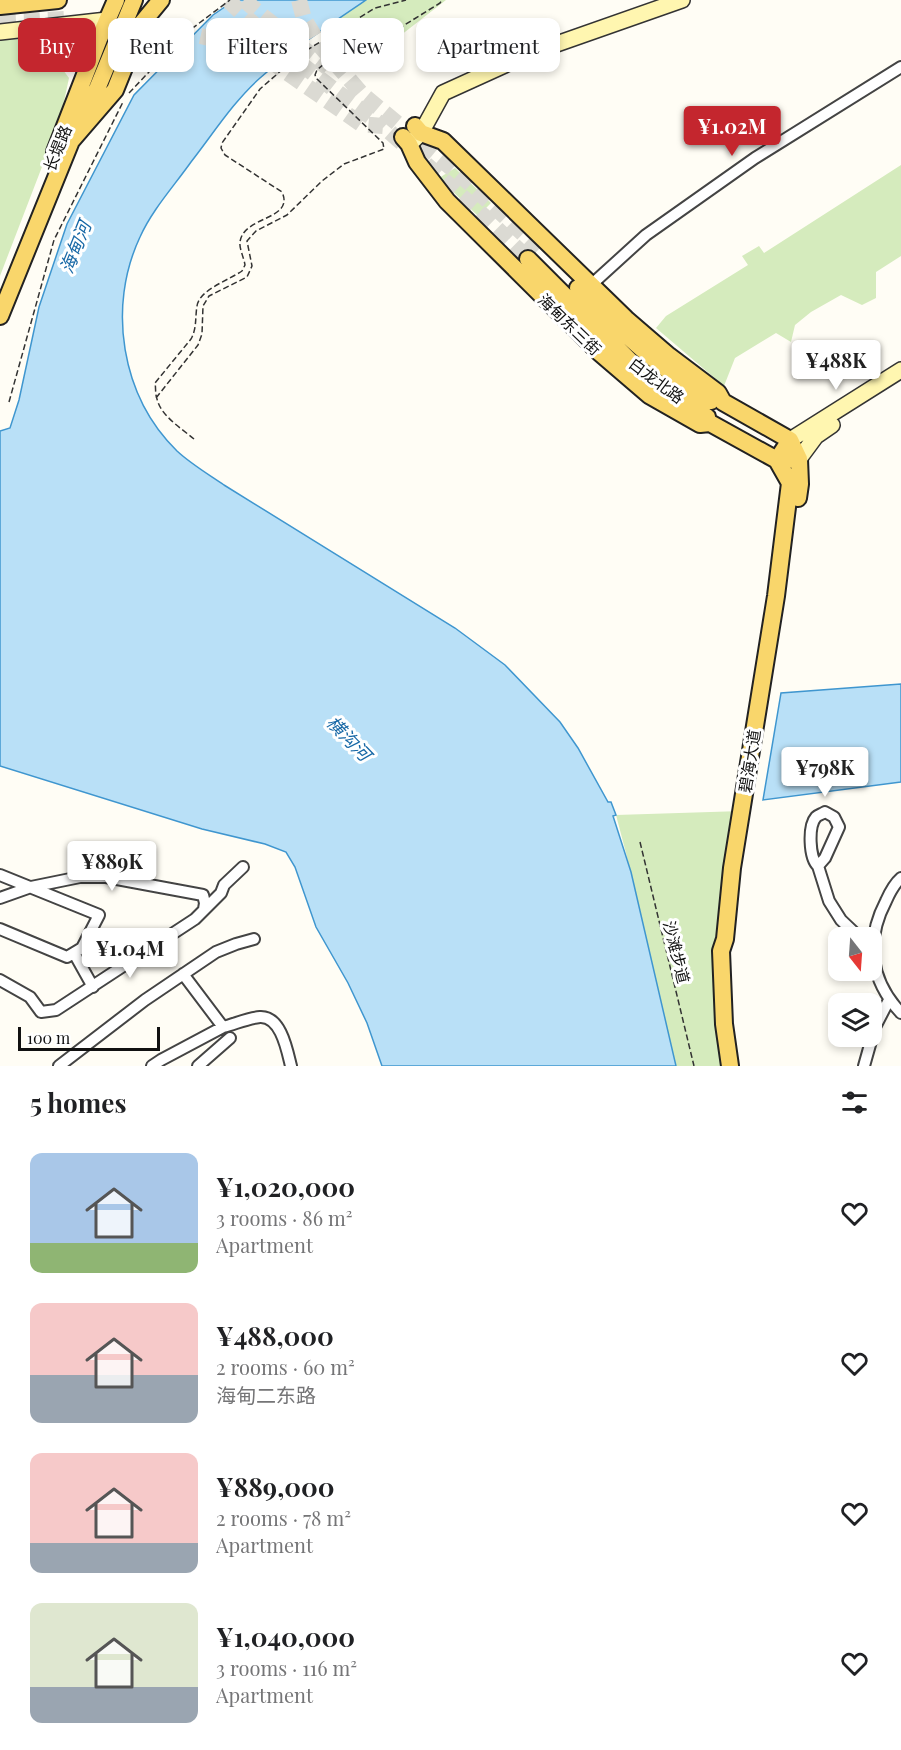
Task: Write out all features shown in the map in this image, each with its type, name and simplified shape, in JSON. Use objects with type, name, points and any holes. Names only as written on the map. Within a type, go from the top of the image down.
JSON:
[{"type":"main road","points":[[0,6],[58,0]]},
{"type":"main road","name":"长堤路","points":[[0,297],[116,0]]},
{"type":"main road","name":"长堤路","points":[[0,316],[71,141],[77,120],[90,102],[104,74],[134,0]]},
{"type":"main road","points":[[71,141],[110,96],[118,83],[142,23],[161,0]]},
{"type":"main road","points":[[412,135],[436,88],[528,46],[663,0]]},
{"type":"main road","points":[[412,135],[443,93],[531,53],[682,0]]},
{"type":"main road","points":[[0,32],[107,20]]},
{"type":"main road","points":[[412,135],[443,141],[645,337],[718,393],[723,402],[790,440],[799,459]]},
{"type":"main road","name":"海甸东三街","points":[[412,135],[417,162],[447,201],[600,353],[649,395],[699,424],[710,423],[777,460]]},
{"type":"main road","name":"白龙北路","points":[[710,423],[706,416],[631,362],[533,254],[648,355],[712,402],[723,402]]},
{"type":"main road","points":[[777,460],[790,440],[901,370]]},
{"type":"main road","points":[[799,459],[816,436],[901,382]]},
{"type":"main road","points":[[777,460],[799,459]]},
{"type":"main road","name":"碧海大道","points":[[738,1066],[732,1023],[729,972],[734,897],[800,484],[799,459]]},
{"type":"main road","name":"碧海大道","points":[[730,1066],[724,1024],[721,951],[725,939],[732,868],[776,596],[790,483],[777,460]]},
{"type":"street","points":[[591,285],[646,235],[754,158],[901,67]]},
{"type":"street","points":[[818,866],[829,901],[848,927]]},
{"type":"street","points":[[0,980],[30,997],[41,1012],[56,1010],[195,918],[243,867]]},
{"type":"street","points":[[0,875],[99,915],[82,948],[67,957],[0,929]]},
{"type":"street","points":[[0,898],[31,887],[80,877],[106,877],[203,895],[204,909]]},
{"type":"street","points":[[874,927],[895,884],[901,878]]},
{"type":"street","points":[[59,1066],[116,1022],[216,952],[254,939]]},
{"type":"street","points":[[74,953],[93,987]]},
{"type":"street","points":[[183,974],[223,1027]]},
{"type":"street","points":[[882,981],[890,1000],[901,1013]]},
{"type":"street","points":[[864,1066],[875,1027],[890,1000]]},
{"type":"street","points":[[152,1066],[223,1027],[254,1018],[268,1018],[273,1021],[279,1030],[291,1066]]},
{"type":"street","points":[[198,1066],[230,1038]]},
{"type":"path","points":[[9,402],[54,240],[127,94],[186,33],[230,0]]},
{"type":"path","points":[[194,439],[161,409],[156,398],[155,384],[195,332],[197,302],[201,295],[242,271],[245,265],[240,242],[244,232],[284,207],[285,199],[282,192],[225,155],[221,148],[222,143],[260,89],[299,55],[375,8],[406,0]]},
{"type":"path","points":[[156,398],[198,345],[202,334],[203,306],[209,297],[247,277],[252,266],[247,241],[256,231],[287,216],[322,181],[344,165],[384,149],[383,142],[317,79],[316,70],[332,57],[369,47],[442,0]]},
{"type":"path","name":"沙滩步道","points":[[640,842],[694,1066]]},
{"type":"green space","points":[[366,0],[446,0],[423,18],[416,18],[416,23],[404,33],[404,18],[340,18]]},
{"type":"green space","points":[[18,32],[18,72],[65,72],[69,78],[60,120],[0,276],[0,34]]},
{"type":"green space","points":[[901,165],[901,256],[876,272],[876,298],[862,305],[841,295],[811,312],[795,325],[791,342],[776,333],[735,358],[724,386],[656,328],[666,316],[748,265],[742,256],[759,246],[764,253]]},
{"type":"green space","points":[[455,168],[491,203],[478,216],[439,178]]},
{"type":"green space","points":[[742,811],[721,951],[731,1066],[676,1066],[616,815]]},
{"type":"water","points":[[235,0],[366,0],[340,18],[321,18],[321,31],[309,39],[309,18],[210,18]]},
{"type":"water","points":[[206,22],[206,72],[267,72],[250,87],[224,118],[164,198],[140,237],[130,264],[124,292],[122,321],[125,350],[132,378],[143,404],[158,429],[188,460],[224,485],[455,628],[505,665],[560,722],[578,748],[608,802],[611,802],[616,815],[613,816],[631,872],[676,1066],[382,1066],[367,1023],[348,983],[316,927],[295,867],[286,852],[265,844],[202,829],[0,766],[0,431],[10,428],[19,400],[39,307],[67,224],[134,95],[157,72],[194,72],[194,34]]},
{"type":"water","points":[[901,684],[901,782],[763,800],[781,693]]},
{"type":"tunnel","points":[[228,0],[284,50],[383,126]]},
{"type":"tunnel","points":[[244,0],[321,62]]},
{"type":"tunnel","points":[[299,0],[304,19],[321,47],[362,94],[467,181],[539,249]]},
{"type":"tunnel","points":[[0,22],[18,21]]},
{"type":"tunnel","points":[[194,34],[260,56],[361,124],[383,126],[485,217],[528,259]]},
{"type":"water label","name":"海甸河","points":[[75,247]]},
{"type":"water label","name":"横沟河","points":[[349,738]]}]
